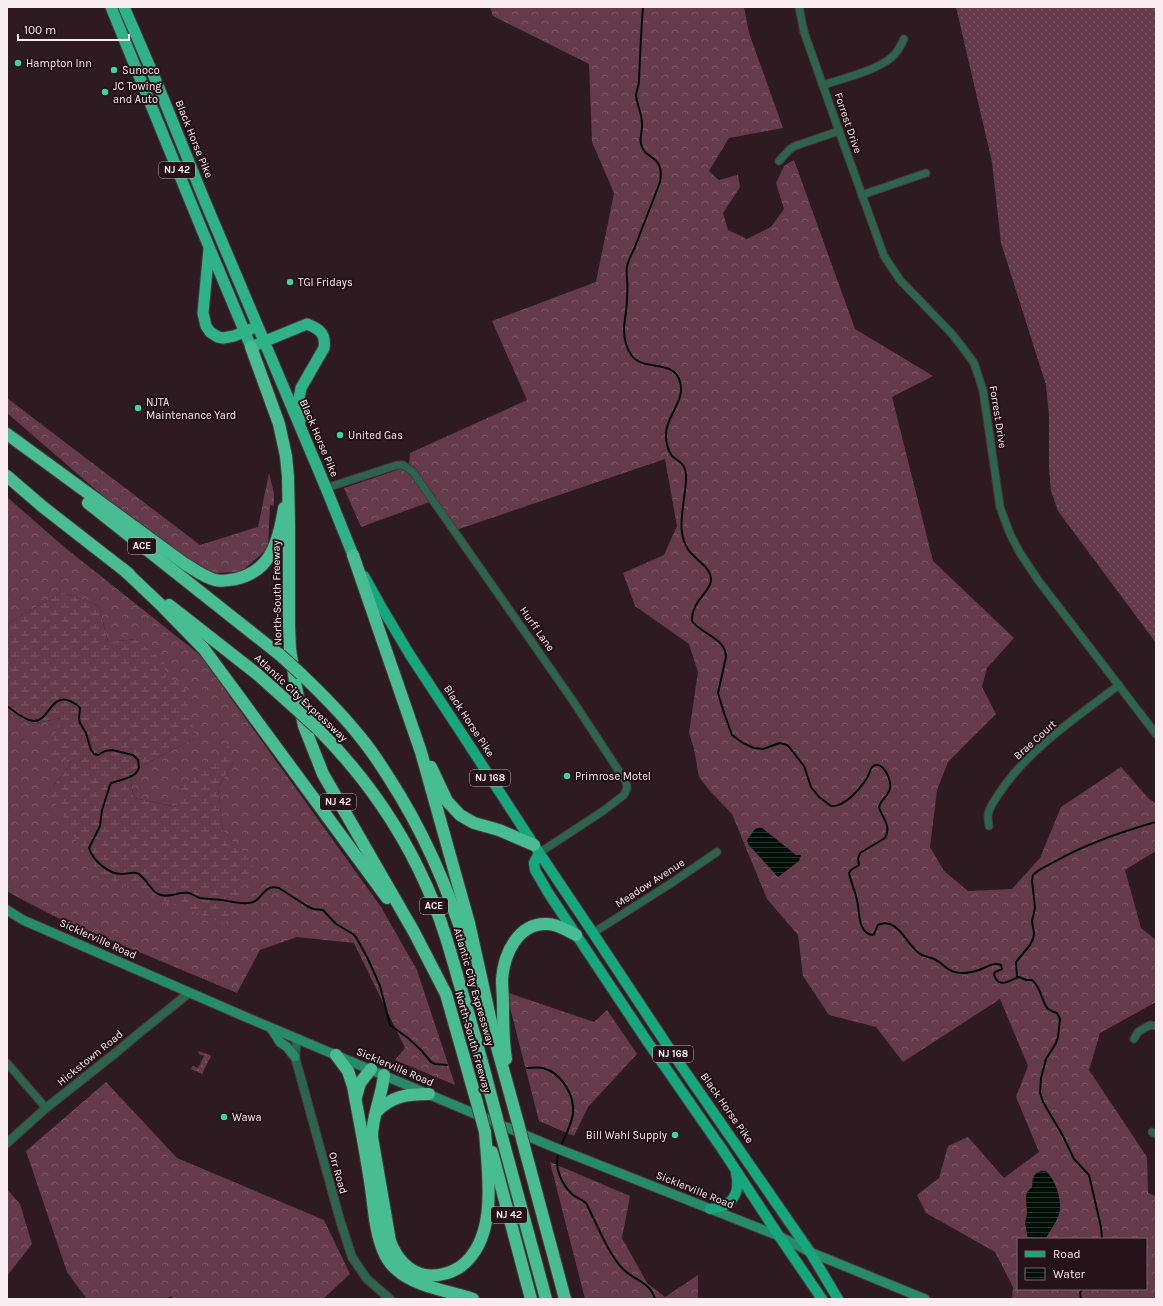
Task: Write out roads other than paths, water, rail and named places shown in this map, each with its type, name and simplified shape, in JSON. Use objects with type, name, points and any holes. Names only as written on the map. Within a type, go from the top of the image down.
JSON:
[{"type":"highway","name":"NJ 42","points":[[110,7],[209,249],[251,347]]},
{"type":"highway","name":"Black Horse Pike","points":[[124,7],[353,554]]},
{"type":"highway","points":[[209,249],[203,313],[206,326],[210,332],[223,338],[257,327]]},
{"type":"highway","points":[[251,347],[307,324],[318,328],[322,334],[325,342],[324,348],[301,388],[300,427]]},
{"type":"highway","name":"North-South Freeway","points":[[251,347],[279,424],[288,477],[290,649],[304,726],[323,774],[414,932],[446,994],[503,1192],[531,1299]]},
{"type":"highway","points":[[7,434],[185,564],[204,576],[216,580],[231,580],[251,574],[260,568],[268,558],[275,546],[279,534],[288,477]]},
{"type":"highway","name":"Atlantic City Expressway","points":[[7,434],[110,521],[280,655],[321,693],[361,738],[400,795],[420,828],[439,869],[450,896],[495,1040]]},
{"type":"highway","name":"Atlantic City Expressway","points":[[7,476],[43,507],[257,674],[317,728],[335,746],[378,801],[400,834],[427,888],[446,938],[472,1025],[546,1299]]},
{"type":"highway","name":"North-South Freeway","points":[[353,554],[421,752],[466,916],[495,1040],[565,1299]]},
{"type":"highway","points":[[123,569],[204,649],[333,826],[414,932]]},
{"type":"highway","points":[[406,707],[436,778],[448,801],[460,815],[474,823],[499,830],[536,849]]},
{"type":"highway","points":[[518,1123],[506,1058],[504,1032],[502,978],[508,952],[517,936],[540,924],[558,926],[576,935]]},
{"type":"highway","points":[[336,1055],[344,1064],[351,1078],[378,1231],[383,1251],[388,1260],[397,1271],[408,1278],[422,1284],[473,1299]]},
{"type":"highway","points":[[355,1098],[360,1083],[371,1069]]},
{"type":"highway","points":[[384,1075],[381,1095],[372,1129],[372,1137],[390,1240],[398,1258],[414,1271],[426,1275],[440,1275],[454,1271],[466,1262],[476,1251],[486,1223],[488,1201],[488,1169],[485,1132]]},
{"type":"highway","points":[[376,1113],[388,1102],[400,1096],[429,1094]]},
{"type":"main road","name":"Black Horse Pike","points":[[353,554],[410,656],[536,849],[673,1054],[810,1252],[838,1299]]},
{"type":"main road","name":"NJ 168","points":[[536,849],[534,863],[535,870],[576,935],[822,1299]]},
{"type":"main road","name":"Sicklerville Road","points":[[7,910],[24,920],[271,1028],[561,1149],[779,1236],[810,1252],[925,1299]]},
{"type":"main road","points":[[599,968],[611,961]]},
{"type":"main road","points":[[271,1028],[280,1042],[287,1047],[295,1057]]},
{"type":"main road","points":[[661,1062],[673,1054]]},
{"type":"main road","points":[[710,1209],[724,1206],[732,1199],[737,1191],[738,1184],[735,1169]]},
{"type":"street","name":"Forrest Drive","points":[[799,7],[803,28],[839,131],[881,247],[889,264],[900,280],[957,340],[974,363],[983,390],[1000,507],[1015,544],[1035,576],[1156,734]]},
{"type":"street","points":[[823,85],[877,66],[888,60],[899,49],[904,39]]},
{"type":"street","points":[[779,161],[786,152],[795,146],[839,131]]},
{"type":"street","points":[[862,195],[926,173]]},
{"type":"street","name":"Hurff Lane","points":[[326,488],[397,465],[403,465],[413,472],[565,688],[626,782],[627,788],[624,795],[603,811],[536,849]]},
{"type":"street","name":"Brae Court","points":[[989,826],[988,816],[990,807],[1002,789],[1017,771],[1051,738],[1119,685]]},
{"type":"street","name":"Meadow Avenue","points":[[593,933],[718,852]]},
{"type":"street","name":"Hickstown Road","points":[[7,1143],[46,1108],[189,993]]},
{"type":"street","points":[[1134,1039],[1138,1032],[1150,1025],[1156,1026]]},
{"type":"street","name":"Orr Road","points":[[298,1038],[295,1057],[340,1220],[352,1257],[366,1279],[390,1299]]},
{"type":"street","points":[[7,1063],[46,1108]]},
{"type":"water","points":[[761,827],[796,855],[801,855],[799,861],[778,877],[748,844],[747,840],[755,829]]},
{"type":"water","points":[[1046,1171],[1053,1180],[1058,1192],[1060,1212],[1046,1238],[1028,1238],[1025,1223],[1027,1214],[1026,1197],[1027,1192],[1032,1187],[1034,1175],[1038,1172]]},
{"type":"waterway","points":[[643,7],[639,83],[636,92],[642,120],[641,144],[646,153],[657,162],[661,173],[660,182],[629,259],[627,270],[627,304],[624,326],[625,337],[627,347],[637,361],[664,367],[670,370],[675,373],[681,386],[679,401],[669,421],[666,441],[672,456],[683,465],[686,474],[682,517],[682,534],[684,541],[689,551],[707,569],[711,580],[708,589],[695,608],[692,621],[696,626],[718,641],[725,651],[726,657],[718,693],[732,735],[743,743],[754,748],[763,749],[780,743],[787,745],[804,766],[811,787],[819,797],[831,806],[842,804],[852,796],[868,777],[872,767],[879,765],[886,771],[890,788],[879,807],[886,822],[887,834],[885,838],[860,853],[858,859],[859,865],[849,873],[857,900],[861,926],[867,933],[872,935],[874,934],[878,925],[885,923],[891,925],[902,934],[917,952],[938,961],[954,972],[970,972],[998,964],[1001,965],[1002,969],[994,974],[998,982],[1005,983],[1019,977],[1026,980],[1032,980],[1035,983],[1048,1009],[1057,1013],[1060,1019],[1056,1043],[1046,1059],[1041,1078],[1040,1093],[1043,1102],[1063,1136],[1074,1159],[1089,1175],[1101,1227],[1102,1238]]},
{"type":"waterway","points":[[7,706],[23,718],[34,721],[43,717],[58,701],[70,701],[80,708],[80,723],[86,733],[91,750],[94,754],[98,755],[105,751],[112,750],[133,755],[138,760],[139,767],[135,774],[128,778],[111,783],[110,785],[102,810],[100,826],[89,848],[94,858],[102,866],[116,873],[137,873],[143,877],[155,892],[166,896],[189,893],[200,898],[249,903],[254,902],[266,890],[273,887],[279,888],[313,909],[323,910],[336,924],[356,937],[380,986],[390,1025],[408,1038],[431,1062],[435,1064],[447,1065]]},
{"type":"waterway","points":[[1017,977],[1016,962],[1030,945],[1034,934],[1032,921],[1035,908],[1032,880],[1033,875],[1043,868],[1091,844],[1116,834],[1156,822]]},
{"type":"waterway","points":[[527,1068],[543,1068],[550,1071],[566,1086],[572,1100],[573,1114],[561,1146]]},
{"type":"waterway","points":[[559,1152],[557,1158],[558,1170],[565,1186],[573,1195],[586,1203],[608,1247],[618,1263],[629,1274],[646,1285],[653,1293],[655,1299]]},
{"type":"waterway","points":[[1081,1299],[1080,1293],[1082,1290]]},
{"type":"place","name":"Hampton Inn","points":[[18,63]]},
{"type":"place","name":"Sunoco","points":[[114,70]]},
{"type":"place","name":"JC Towing and Auto","points":[[105,92]]},
{"type":"place","name":"TGI Fridays","points":[[290,282]]},
{"type":"place","name":"NJTA Maintenance Yard","points":[[138,408]]},
{"type":"place","name":"United Gas","points":[[340,435]]},
{"type":"place","name":"Primrose Motel","points":[[567,776]]},
{"type":"place","name":"Wawa","points":[[224,1117]]},
{"type":"place","name":"Bill Wahl Supply","points":[[675,1135]]}]
